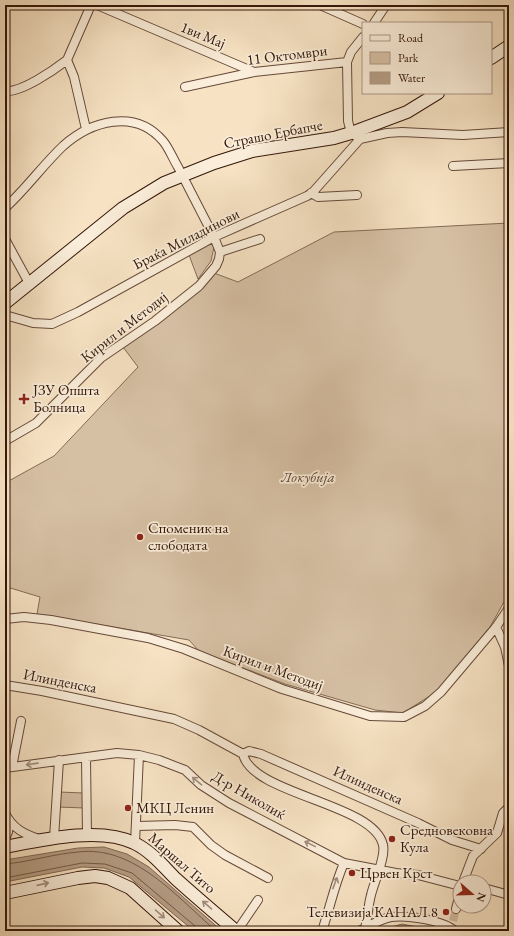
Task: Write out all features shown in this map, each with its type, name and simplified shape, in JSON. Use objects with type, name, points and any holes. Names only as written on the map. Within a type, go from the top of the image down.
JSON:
[{"type":"main road","points":[[492,57],[509,46]]},
{"type":"main road","name":"Страшо Ербапче","points":[[5,303],[123,208],[149,191],[182,175],[214,162],[252,151],[356,136],[406,112],[436,94]]},
{"type":"main road","name":"Маршал Тито","points":[[5,847],[48,839],[86,835],[106,837],[135,843],[155,858],[237,931]]},
{"type":"main road","points":[[5,893],[78,878],[95,876],[108,878],[130,888],[178,931]]},
{"type":"street","points":[[5,91],[22,87],[55,69],[67,60],[91,5]]},
{"type":"street","name":"1ви Мај","points":[[97,5],[254,72]]},
{"type":"street","points":[[320,5],[362,24]]},
{"type":"street","points":[[375,22],[386,5]]},
{"type":"street","name":"11 Октомври","points":[[356,136],[348,121],[347,62],[351,52],[362,38]]},
{"type":"street","points":[[67,60],[74,77],[86,129]]},
{"type":"street","name":"11 Октомври","points":[[185,87],[254,72],[347,62]]},
{"type":"street","points":[[5,208],[19,195],[63,146],[86,129],[111,121],[121,120],[140,124],[155,133],[164,142],[214,237],[220,252],[260,240]]},
{"type":"street","points":[[356,136],[402,132],[462,135],[509,132]]},
{"type":"street","name":"Браќа Миладинови","points":[[5,315],[32,323],[52,324],[78,312],[214,237],[311,194],[356,136]]},
{"type":"street","points":[[453,166],[509,163]]},
{"type":"street","points":[[311,194],[318,196],[356,195]]},
{"type":"street","points":[[5,239],[9,256],[29,283]]},
{"type":"street","name":"Кирил и Методиј","points":[[5,441],[36,423],[101,358],[155,321],[199,286],[216,266],[220,252]]},
{"type":"street","name":"Кирил и Методиј","points":[[5,619],[24,618],[51,620],[148,638],[184,649],[282,689],[370,716],[404,717],[425,706],[436,697],[462,669],[496,627],[509,608]]},
{"type":"street","points":[[496,627],[507,648],[509,666]]},
{"type":"street","name":"Илинденска","points":[[5,685],[42,691],[174,719],[199,730],[243,754],[248,766],[252,770],[278,784],[348,813],[373,828],[380,836],[383,846],[379,868]]},
{"type":"street","points":[[8,767],[21,721]]},
{"type":"street","name":"Илинденска","points":[[243,754],[249,751],[261,754],[418,823],[452,840],[481,849]]},
{"type":"street","name":"Д-р Николиќ","points":[[8,767],[116,753],[139,755],[159,760],[185,770],[201,785],[229,803],[344,863],[379,868],[396,873],[418,875],[452,884]]},
{"type":"street","points":[[135,843],[137,826],[139,755]]},
{"type":"street","points":[[86,758],[86,835]]},
{"type":"street","points":[[5,813],[10,822],[17,829],[48,839],[59,760]]},
{"type":"street","points":[[466,874],[473,856],[497,833],[503,813],[509,807]]},
{"type":"street","points":[[5,839],[10,822]]},
{"type":"street","points":[[137,826],[175,825],[193,827],[211,845],[225,855],[268,878]]},
{"type":"street","points":[[322,931],[334,886],[344,863]]},
{"type":"street","points":[[362,929],[379,868]]},
{"type":"street","points":[[492,890],[509,895]]},
{"type":"street","points":[[237,931],[258,900]]},
{"type":"street","points":[[362,929],[390,917],[404,917],[436,922],[453,927]]},
{"type":"green space","name":"Локубија","points":[[509,223],[509,593],[490,627],[436,692],[403,713],[375,710],[285,684],[199,651],[189,640],[37,614],[40,597],[7,587],[5,590],[5,483],[54,456],[138,367],[123,347],[214,273],[238,282],[334,232]]},
{"type":"green space","points":[[211,243],[214,247],[211,261],[198,279],[189,255]]},
{"type":"green space","points":[[59,792],[84,793],[84,808],[58,807]]},
{"type":"water","points":[[104,847],[127,854],[149,867],[222,931],[194,931],[129,877],[104,868],[82,867],[5,882],[5,860],[78,848]]},
{"type":"water","points":[[402,924],[423,928],[429,931],[378,931]]},
{"type":"tunnel","points":[[453,921],[455,914]]},
{"type":"place","name":"ЈЗУ Општа Болница","points":[[24,399]]},
{"type":"place","name":"Споменик на слободата","points":[[140,537]]},
{"type":"place","name":"МКЦ Ленин","points":[[128,808]]},
{"type":"place","name":"Средновековна Кула","points":[[392,839]]},
{"type":"place","name":"Црвен Крст","points":[[352,873]]},
{"type":"place","name":"Телевизија КАНАЛ 8","points":[[446,912]]}]
